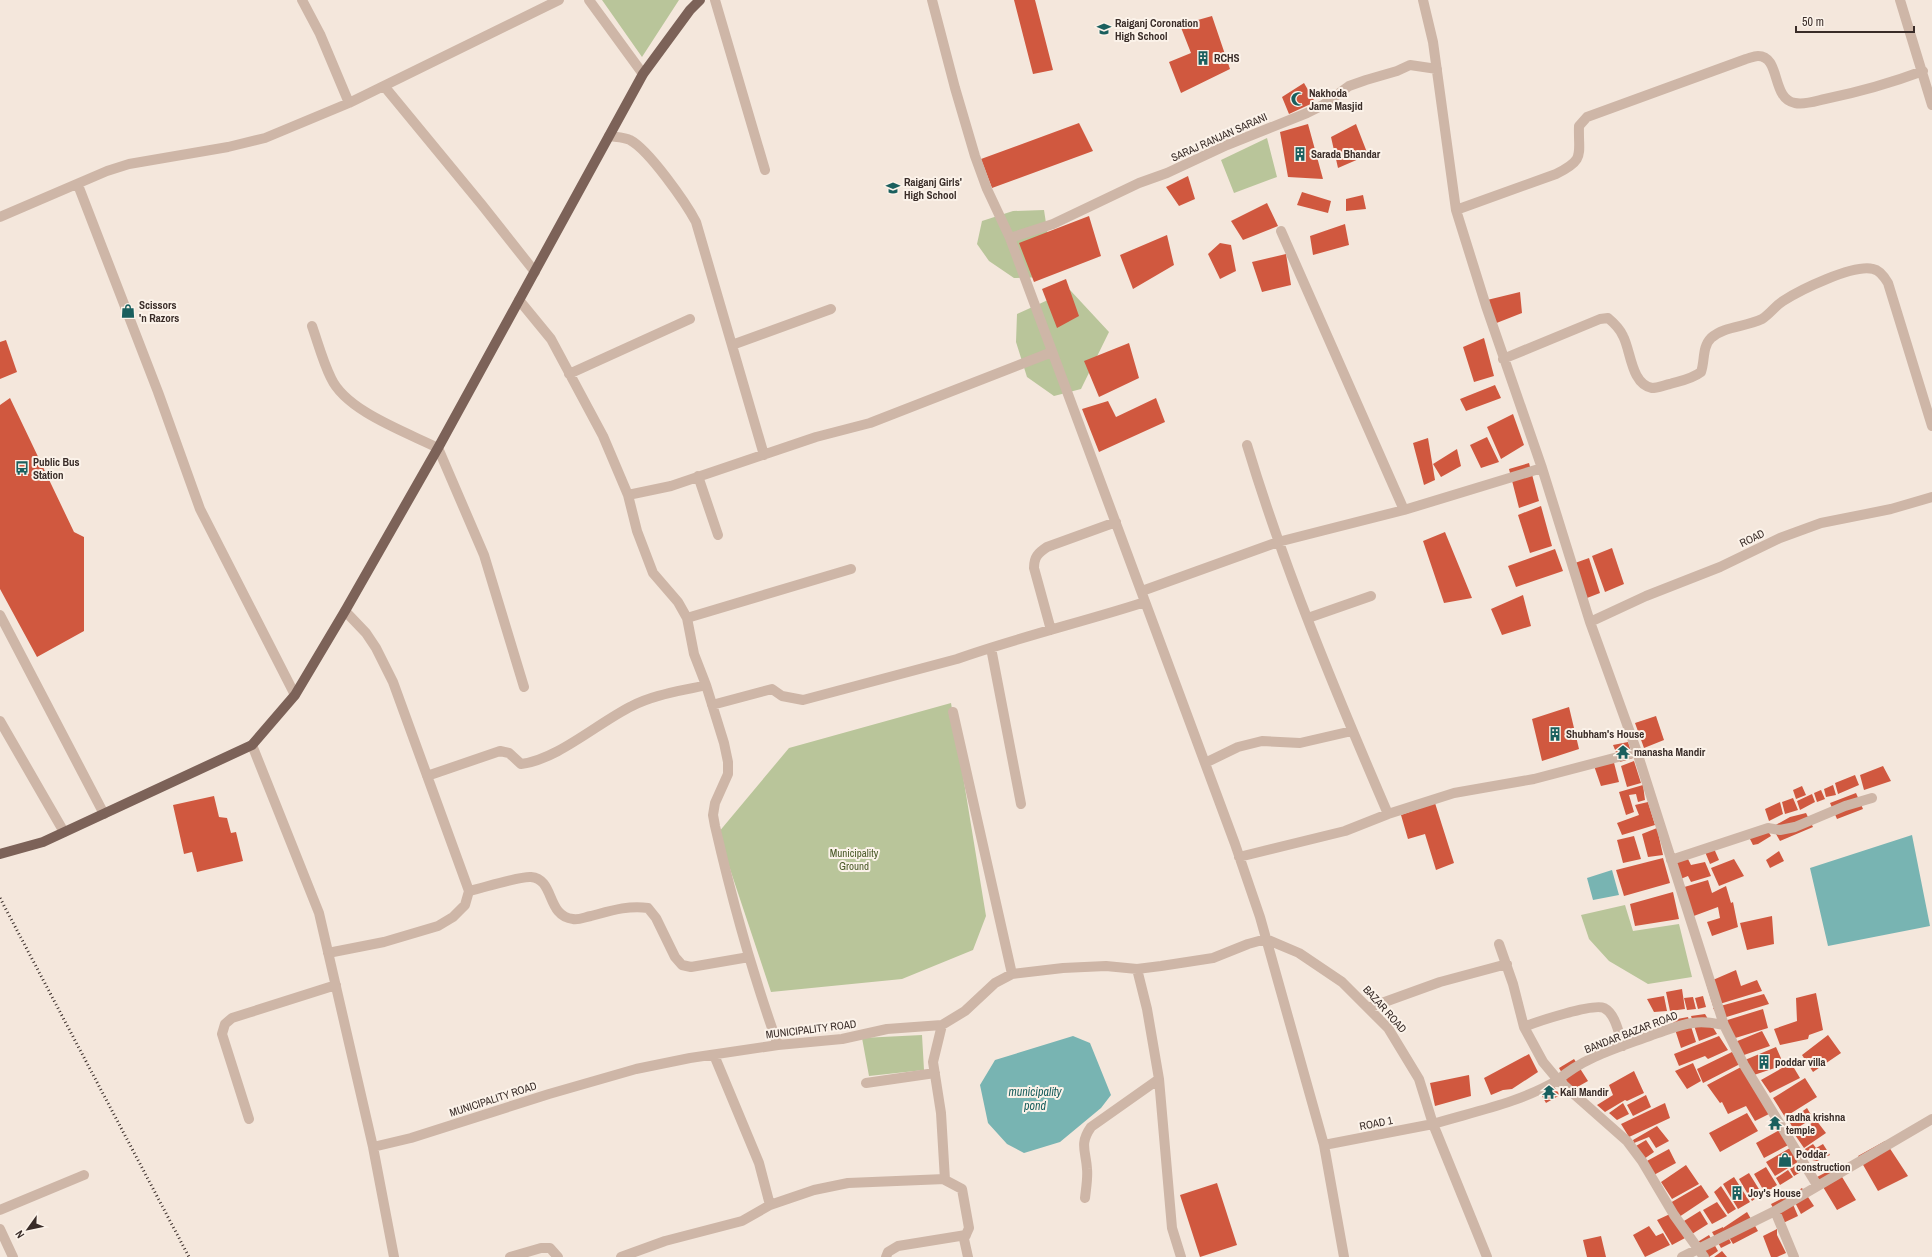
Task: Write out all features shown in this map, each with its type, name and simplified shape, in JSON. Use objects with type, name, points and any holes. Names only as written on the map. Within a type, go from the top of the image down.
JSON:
[{"type":"main road","points":[[0,854],[43,842],[252,745],[294,695],[345,611],[438,448],[643,74],[690,10],[700,0]]},
{"type":"street","points":[[302,0],[320,34],[349,102]]},
{"type":"street","points":[[0,217],[78,185],[107,171],[129,164],[228,147],[264,138],[384,86],[559,0]]},
{"type":"street","points":[[589,0],[643,74]]},
{"type":"street","points":[[715,0],[765,170]]},
{"type":"street","points":[[932,0],[955,88],[975,156],[987,189],[1010,238],[1142,591],[1239,857],[1266,939],[1324,1145],[1344,1257]]},
{"type":"street","points":[[1423,0],[1433,42],[1456,210],[1504,359],[1542,468],[1590,622],[1637,752],[1724,1025],[1748,1072],[1817,1185]]},
{"type":"street","points":[[1900,0],[1923,71],[1932,105]]},
{"type":"street","points":[[1456,210],[1556,174],[1572,166],[1580,153],[1579,126],[1587,117],[1746,59],[1758,56],[1765,58],[1770,62],[1780,92],[1788,100],[1795,103],[1807,103],[1855,93],[1923,71]]},
{"type":"street","name":"SARAJ RANJAN SARANI","points":[[1010,238],[1053,224],[1139,183],[1167,173],[1227,145],[1307,113],[1323,105],[1350,86],[1397,71],[1410,65],[1437,70]]},
{"type":"street","points":[[384,86],[535,272]]},
{"type":"street","points":[[609,136],[630,139],[644,151],[686,203],[696,222],[764,455]]},
{"type":"street","points":[[78,185],[158,392],[200,509],[294,695]]},
{"type":"street","points":[[1281,231],[1404,510]]},
{"type":"street","points":[[1504,359],[1600,319],[1608,318],[1619,328],[1624,337],[1639,380],[1644,385],[1653,388],[1696,376],[1701,372],[1706,345],[1718,333],[1762,318],[1781,302],[1802,289],[1850,272],[1868,268],[1875,269],[1888,283],[1932,426]]},
{"type":"street","points":[[519,300],[551,339],[603,436],[628,495],[637,531],[653,572],[678,602],[686,618],[694,654],[706,685],[724,743],[728,762],[728,774],[715,803],[714,826],[749,957],[778,1045]]},
{"type":"street","points":[[732,345],[831,309]]},
{"type":"street","points":[[569,374],[690,319]]},
{"type":"street","points":[[312,326],[332,380],[348,400],[363,411],[438,448],[484,555],[524,687]]},
{"type":"street","points":[[628,495],[671,486],[816,437],[870,423],[1052,352]]},
{"type":"street","points":[[1247,445],[1278,542],[1352,731],[1388,814]]},
{"type":"street","points":[[1142,591],[1278,542],[1404,510],[1542,468]]},
{"type":"street","points":[[698,476],[718,535]]},
{"type":"street","name":"ROAD","points":[[1590,622],[1646,596],[1720,567],[1780,538],[1821,524],[1890,509],[1932,497]]},
{"type":"street","points":[[1051,630],[1034,568],[1034,560],[1038,553],[1047,547],[1116,522]]},
{"type":"street","points":[[686,618],[851,569]]},
{"type":"street","points":[[1308,618],[1371,596]]},
{"type":"street","points":[[712,705],[772,689],[782,696],[803,700],[950,661],[1145,602]]},
{"type":"street","points":[[328,953],[384,942],[438,926],[453,917],[465,905],[469,891],[393,682],[376,648],[366,633],[345,611]]},
{"type":"street","points":[[0,615],[104,814]]},
{"type":"street","points":[[991,648],[1021,804]]},
{"type":"street","points":[[427,776],[500,751],[509,753],[521,764],[543,759],[633,706],[649,699],[706,685]]},
{"type":"street","points":[[952,712],[1012,974]]},
{"type":"street","points":[[0,721],[64,832]]},
{"type":"street","points":[[1205,763],[1238,747],[1262,741],[1300,744],[1352,731]]},
{"type":"street","points":[[252,745],[319,913],[373,1147],[394,1257]]},
{"type":"street","points":[[1239,857],[1345,831],[1388,814],[1454,793],[1534,779],[1637,752]]},
{"type":"street","points":[[1671,860],[1768,828],[1780,830],[1795,826],[1845,806],[1872,798]]},
{"type":"street","points":[[469,891],[532,877],[542,881],[548,891],[556,911],[564,918],[575,919],[634,906],[648,908],[656,918],[675,957],[682,965],[691,967],[749,957]]},
{"type":"street","name":"MUNICIPALITY ROAD","points":[[373,1147],[411,1138],[549,1094],[630,1071],[714,1055],[778,1045],[842,1039],[888,1029],[942,1025],[965,1011],[995,983],[1012,974],[1036,970],[1083,967],[1137,969],[1213,958],[1248,944],[1266,939]]},
{"type":"street","name":"BAZAR ROAD","points":[[1266,939],[1299,953],[1350,988],[1388,1028],[1409,1060],[1419,1079],[1433,1124],[1487,1257]]},
{"type":"street","points":[[1499,944],[1524,1027],[1543,1062],[1558,1080],[1627,1141],[1642,1161],[1674,1215],[1701,1253]]},
{"type":"street","points":[[1368,1008],[1440,982],[1506,964]]},
{"type":"street","points":[[1137,969],[1147,1009],[1159,1079],[1172,1228],[1181,1257]]},
{"type":"street","points":[[249,1119],[222,1034],[225,1024],[232,1018],[336,985]]},
{"type":"street","points":[[1524,1027],[1536,1022],[1592,1007],[1603,1008],[1610,1014],[1615,1023],[1623,1046]]},
{"type":"street","name":"BANDAR BAZAR ROAD","points":[[1558,1080],[1576,1067],[1623,1046],[1692,1023],[1707,1022],[1724,1025]]},
{"type":"street","points":[[942,1025],[933,1062],[941,1113],[945,1179]]},
{"type":"street","points":[[714,1055],[759,1163],[770,1205]]},
{"type":"street","points":[[866,1083],[935,1073]]},
{"type":"street","points":[[1085,1198],[1088,1170],[1084,1150],[1084,1136],[1091,1127],[1159,1079]]},
{"type":"street","points":[[1433,1124],[1517,1100],[1558,1080]]},
{"type":"street","points":[[1682,1257],[1701,1253],[1932,1119]]},
{"type":"street","name":"ROAD 1","points":[[1324,1145],[1433,1124]]},
{"type":"street","points":[[0,1210],[84,1175]]},
{"type":"street","points":[[620,1257],[665,1241],[742,1221],[770,1205],[814,1190],[848,1183],[945,1179],[962,1189],[968,1228],[964,1239],[968,1257]]},
{"type":"street","points":[[1775,1211],[1794,1257]]},
{"type":"street","points":[[0,1229],[14,1257]]},
{"type":"street","points":[[886,1257],[888,1252],[898,1246],[966,1235]]},
{"type":"street","points":[[510,1257],[541,1248],[550,1248],[558,1257]]},
{"type":"green space","points":[[602,0],[679,0],[642,57]]},
{"type":"green space","points":[[1267,138],[1277,177],[1234,193],[1221,160]]},
{"type":"green space","points":[[1044,210],[1051,256],[1047,277],[1014,278],[989,261],[977,244],[982,221],[1013,211]]},
{"type":"green space","points":[[1070,290],[1109,332],[1081,389],[1054,396],[1027,377],[1016,342],[1017,314]]},
{"type":"green space","name":"Municipality Ground","points":[[951,703],[986,916],[973,950],[902,979],[771,992],[718,833],[789,748]]},
{"type":"green space","points":[[1625,905],[1633,931],[1679,924],[1692,977],[1648,984],[1609,961],[1589,939],[1581,915]]},
{"type":"green space","points":[[922,1035],[924,1070],[869,1076],[862,1038]]},
{"type":"water","points":[[1912,835],[1930,926],[1828,946],[1810,868]]},
{"type":"water","points":[[1612,870],[1619,895],[1593,900],[1587,878]]},
{"type":"water","name":"municipality pond","points":[[1073,1036],[1090,1043],[1111,1095],[1101,1108],[1060,1142],[1024,1153],[1007,1144],[988,1123],[980,1085],[995,1060]]},
{"type":"building","points":[[1014,0],[1035,0],[1053,70],[1033,74]]},
{"type":"building","name":"RCHS","points":[[1212,16],[1230,69],[1181,93],[1169,62],[1191,53],[1180,25]]},
{"type":"building","name":"Nakhoda Jame Masjid","points":[[1304,83],[1315,102],[1289,114],[1282,97]]},
{"type":"building","points":[[1079,123],[1093,151],[992,188],[981,159]]},
{"type":"building","name":"Sarada Bhandar","points":[[1308,124],[1323,179],[1288,177],[1280,132]]},
{"type":"building","points":[[1356,124],[1368,155],[1338,168],[1331,137]]},
{"type":"building","points":[[1188,176],[1195,199],[1179,206],[1166,187]]},
{"type":"building","points":[[1302,192],[1331,201],[1328,213],[1297,205]]},
{"type":"building","points":[[1363,195],[1366,209],[1346,211],[1346,199]]},
{"type":"building","points":[[1267,203],[1278,226],[1243,240],[1231,221]]},
{"type":"building","points":[[1089,216],[1101,256],[1034,282],[1019,243]]},
{"type":"building","points":[[1345,224],[1349,245],[1313,255],[1310,236]]},
{"type":"building","points":[[1167,235],[1174,265],[1133,289],[1120,255]]},
{"type":"building","points":[[1220,243],[1231,245],[1236,271],[1220,279],[1208,254]]},
{"type":"building","points":[[1286,254],[1291,285],[1262,292],[1252,262]]},
{"type":"building","points":[[1066,279],[1079,316],[1057,328],[1042,289]]},
{"type":"building","points":[[1520,292],[1522,313],[1494,324],[1487,300]]},
{"type":"building","points":[[1484,338],[1494,376],[1474,382],[1463,347]]},
{"type":"building","points":[[6,340],[17,372],[0,379],[0,342]]},
{"type":"building","points":[[1129,343],[1139,378],[1099,397],[1084,361]]},
{"type":"building","points":[[1495,385],[1501,398],[1466,411],[1460,399]]},
{"type":"building","name":"Public Bus Station","points":[[10,398],[74,532],[84,537],[84,631],[37,657],[0,589],[0,405]]},
{"type":"building","points":[[1156,398],[1165,422],[1099,452],[1082,409],[1108,401],[1116,417]]},
{"type":"building","points":[[1513,414],[1524,445],[1501,459],[1487,427]]},
{"type":"building","points":[[1487,437],[1499,462],[1481,468],[1470,445]]},
{"type":"building","points":[[1428,438],[1435,480],[1424,485],[1413,443]]},
{"type":"building","points":[[1457,449],[1461,466],[1441,477],[1433,464]]},
{"type":"building","points":[[1529,463],[1539,501],[1519,508],[1509,469]]},
{"type":"building","points":[[1541,506],[1552,546],[1530,553],[1518,515]]},
{"type":"building","points":[[1445,532],[1472,598],[1444,603],[1423,541]]},
{"type":"building","points":[[1612,548],[1624,584],[1605,592],[1592,556]]},
{"type":"building","points":[[1555,549],[1563,571],[1516,587],[1508,566]]},
{"type":"building","points":[[1589,558],[1600,593],[1587,598],[1575,563]]},
{"type":"building","points":[[1523,595],[1531,626],[1502,635],[1491,609]]},
{"type":"building","name":"Shubham's House","points":[[1569,707],[1579,749],[1542,761],[1532,719]]},
{"type":"building","points":[[1656,716],[1664,740],[1644,748],[1635,723]]},
{"type":"building","name":"manasha Mandir","points":[[1628,742],[1633,758],[1620,762],[1613,745]]},
{"type":"building","points":[[1612,755],[1619,782],[1601,786],[1592,760]]},
{"type":"building","points":[[1634,761],[1641,783],[1627,787],[1621,766]]},
{"type":"building","points":[[1883,766],[1891,781],[1864,790],[1860,775]]},
{"type":"building","points":[[1855,775],[1859,785],[1838,794],[1835,783]]},
{"type":"building","points":[[1643,785],[1645,800],[1638,802],[1636,794],[1629,795],[1634,812],[1626,815],[1619,792]]},
{"type":"building","points":[[1833,785],[1836,795],[1826,797],[1824,789]]},
{"type":"building","points":[[1802,786],[1806,795],[1796,799],[1793,790]]},
{"type":"building","points":[[1821,790],[1825,799],[1817,802],[1814,793]]},
{"type":"building","points":[[1856,793],[1863,809],[1837,819],[1830,803]]},
{"type":"building","points":[[1812,794],[1815,802],[1800,810],[1797,801]]},
{"type":"building","points":[[214,796],[219,817],[227,818],[231,833],[236,832],[243,861],[197,872],[192,852],[184,854],[173,805]]},
{"type":"building","points":[[1793,798],[1798,810],[1785,814],[1782,802]]},
{"type":"building","points":[[1648,802],[1655,825],[1622,835],[1617,823],[1639,815],[1635,805]]},
{"type":"building","points":[[1780,802],[1783,814],[1769,821],[1765,809]]},
{"type":"building","points":[[1435,803],[1454,863],[1436,870],[1425,834],[1408,839],[1401,815]]},
{"type":"building","points":[[1806,813],[1813,827],[1780,841],[1772,827],[1790,817]]},
{"type":"building","points":[[1657,828],[1663,855],[1648,857],[1642,834]]},
{"type":"building","points":[[1768,831],[1771,836],[1758,844],[1753,845],[1747,833]]},
{"type":"building","points":[[1634,836],[1641,859],[1623,863],[1617,840]]},
{"type":"building","points":[[1712,844],[1719,860],[1710,864],[1703,847]]},
{"type":"building","points":[[1779,851],[1784,861],[1770,868],[1766,860]]},
{"type":"building","points":[[1686,855],[1691,865],[1705,862],[1711,876],[1691,882],[1688,876],[1678,880],[1672,857]]},
{"type":"building","points":[[1663,858],[1670,883],[1624,896],[1616,870]]},
{"type":"building","points":[[1734,859],[1744,876],[1719,886],[1711,868]]},
{"type":"building","points":[[1708,880],[1712,893],[1726,886],[1731,903],[1733,902],[1738,927],[1712,936],[1707,922],[1720,918],[1718,907],[1691,917],[1681,888]]},
{"type":"building","points":[[1673,892],[1679,919],[1635,926],[1630,904]]},
{"type":"building","points":[[1772,916],[1774,944],[1747,950],[1740,923]]},
{"type":"building","points":[[1736,970],[1741,986],[1757,980],[1762,991],[1713,1006],[1706,983]]},
{"type":"building","points":[[1682,989],[1685,1009],[1670,1011],[1666,992]]},
{"type":"building","points":[[1816,993],[1823,1030],[1809,1035],[1808,1039],[1780,1045],[1774,1029],[1797,1021],[1796,998]]},
{"type":"building","points":[[1764,994],[1769,1004],[1720,1019],[1713,1008]]},
{"type":"building","points":[[1664,996],[1667,1011],[1654,1012],[1647,999]]},
{"type":"building","points":[[1703,996],[1706,1007],[1698,1009],[1695,998]]},
{"type":"building","points":[[1693,997],[1696,1009],[1687,1010],[1684,998]]},
{"type":"building","points":[[1763,1009],[1768,1028],[1732,1039],[1721,1022]]},
{"type":"building","points":[[1705,1014],[1717,1034],[1699,1041],[1691,1016]]},
{"type":"building","points":[[1688,1017],[1696,1042],[1681,1048],[1672,1020]]},
{"type":"building","points":[[1762,1031],[1770,1046],[1744,1055],[1735,1042]]},
{"type":"building","points":[[1828,1035],[1841,1053],[1813,1072],[1802,1055]]},
{"type":"building","points":[[1719,1036],[1728,1050],[1708,1059],[1705,1056],[1679,1066],[1674,1054]]},
{"type":"building","name":"poddar villa","points":[[1776,1047],[1784,1065],[1754,1075],[1745,1060]]},
{"type":"building","points":[[1732,1052],[1740,1064],[1703,1083],[1697,1069]]},
{"type":"building","points":[[1529,1054],[1538,1072],[1512,1089],[1503,1090],[1491,1095],[1484,1078]]},
{"type":"building","points":[[1574,1059],[1588,1081],[1572,1090],[1559,1068]]},
{"type":"building","points":[[1693,1063],[1701,1081],[1687,1089],[1675,1071]]},
{"type":"building","points":[[1791,1063],[1800,1078],[1770,1093],[1761,1080]]},
{"type":"building","points":[[1741,1067],[1771,1113],[1755,1121],[1746,1106],[1728,1114],[1722,1102],[1720,1103],[1707,1085]]},
{"type":"building","points":[[1634,1071],[1644,1093],[1627,1101],[1625,1100],[1605,1112],[1597,1105],[1613,1095],[1609,1085]]},
{"type":"building","points":[[1469,1075],[1471,1096],[1435,1106],[1430,1083]]},
{"type":"building","points":[[1805,1078],[1817,1097],[1785,1117],[1773,1098]]},
{"type":"building","name":"Kali Mandir","points":[[1550,1081],[1560,1095],[1546,1103],[1538,1089]]},
{"type":"building","points":[[1646,1095],[1651,1107],[1633,1116],[1627,1105]]},
{"type":"building","points":[[1623,1103],[1629,1114],[1617,1120],[1609,1113]]},
{"type":"building","points":[[1665,1103],[1670,1118],[1629,1137],[1621,1124]]},
{"type":"building","points":[[1807,1108],[1813,1118],[1794,1130],[1789,1121]]},
{"type":"building","points":[[1747,1113],[1758,1131],[1720,1152],[1709,1133]]},
{"type":"building","name":"radha krishna temple","points":[[1776,1116],[1782,1125],[1775,1129],[1769,1120]]},
{"type":"building","points":[[1816,1120],[1826,1133],[1804,1148],[1795,1135]]},
{"type":"building","points":[[1657,1126],[1669,1141],[1656,1148],[1649,1137],[1634,1143],[1633,1140]]},
{"type":"building","points":[[1783,1128],[1792,1143],[1764,1158],[1756,1143]]},
{"type":"building","points":[[1646,1140],[1654,1152],[1644,1159],[1636,1146]]},
{"type":"building","points":[[1885,1141],[1908,1176],[1878,1191],[1858,1156]]},
{"type":"building","points":[[1813,1144],[1816,1148],[1823,1144],[1830,1155],[1817,1161],[1812,1160],[1805,1149]]},
{"type":"building","name":"Poddar construction","points":[[1795,1145],[1804,1158],[1775,1176],[1766,1162]]},
{"type":"building","points":[[1669,1149],[1676,1163],[1652,1176],[1645,1162]]},
{"type":"building","points":[[1806,1159],[1811,1166],[1794,1176],[1790,1169]]},
{"type":"building","points":[[1686,1165],[1699,1184],[1672,1199],[1661,1182]]},
{"type":"building","points":[[1766,1167],[1777,1185],[1765,1193],[1754,1174]]},
{"type":"building","points":[[1836,1167],[1856,1200],[1837,1210],[1817,1177]]},
{"type":"building","points":[[1788,1170],[1793,1177],[1780,1185],[1776,1178]]},
{"type":"building","points":[[1749,1173],[1762,1194],[1752,1201],[1739,1179]]},
{"type":"building","name":"Joy's House","points":[[1734,1177],[1750,1202],[1738,1209],[1723,1184]]},
{"type":"building","points":[[1217,1183],[1237,1245],[1200,1257],[1180,1195]]},
{"type":"building","points":[[1701,1185],[1709,1197],[1679,1217],[1670,1203]]},
{"type":"building","points":[[1721,1186],[1736,1209],[1728,1214],[1714,1192]]},
{"type":"building","points":[[1802,1188],[1814,1206],[1801,1214],[1791,1195]]},
{"type":"building","points":[[1789,1195],[1798,1216],[1781,1224],[1771,1204]]},
{"type":"building","points":[[1717,1202],[1727,1216],[1712,1224],[1703,1210]]},
{"type":"building","points":[[1700,1211],[1708,1224],[1692,1234],[1684,1221]]},
{"type":"building","points":[[1747,1212],[1758,1231],[1733,1244],[1727,1234],[1731,1243],[1721,1248],[1712,1232],[1723,1228]]},
{"type":"building","points":[[1670,1214],[1685,1238],[1672,1245],[1657,1220]]},
{"type":"building","points":[[1649,1226],[1656,1236],[1663,1233],[1670,1245],[1645,1257],[1633,1235]]},
{"type":"building","points":[[1777,1229],[1777,1235],[1786,1253],[1777,1257],[1771,1257],[1763,1236]]},
{"type":"building","points":[[1709,1235],[1718,1251],[1709,1257],[1705,1257],[1696,1243]]},
{"type":"building","points":[[1601,1236],[1606,1257],[1587,1257],[1583,1240]]},
{"type":"building","points":[[1722,1251],[1727,1257],[1714,1257]]},
{"type":"railway","points":[[0,898],[189,1257]]},
{"type":"place","name":"Raiganj Coronation High School","points":[[1104,29]]},
{"type":"place","name":"RCHS","points":[[1203,58]]},
{"type":"place","name":"Nakhoda Jame Masjid","points":[[1298,99]]},
{"type":"place","name":"Sarada Bhandar","points":[[1300,154]]},
{"type":"place","name":"Raiganj Girls' High School","points":[[893,188]]},
{"type":"place","name":"Scissors 'n Razors","points":[[128,311]]},
{"type":"place","name":"Public Bus Station","points":[[22,468]]},
{"type":"place","name":"Shubham's House","points":[[1555,734]]},
{"type":"place","name":"manasha Mandir","points":[[1623,752]]},
{"type":"place","name":"poddar villa","points":[[1764,1062]]},
{"type":"place","name":"Kali Mandir","points":[[1549,1092]]},
{"type":"place","name":"radha krishna temple","points":[[1775,1123]]},
{"type":"place","name":"Poddar construction","points":[[1785,1160]]},
{"type":"place","name":"Joy's House","points":[[1737,1193]]}]
